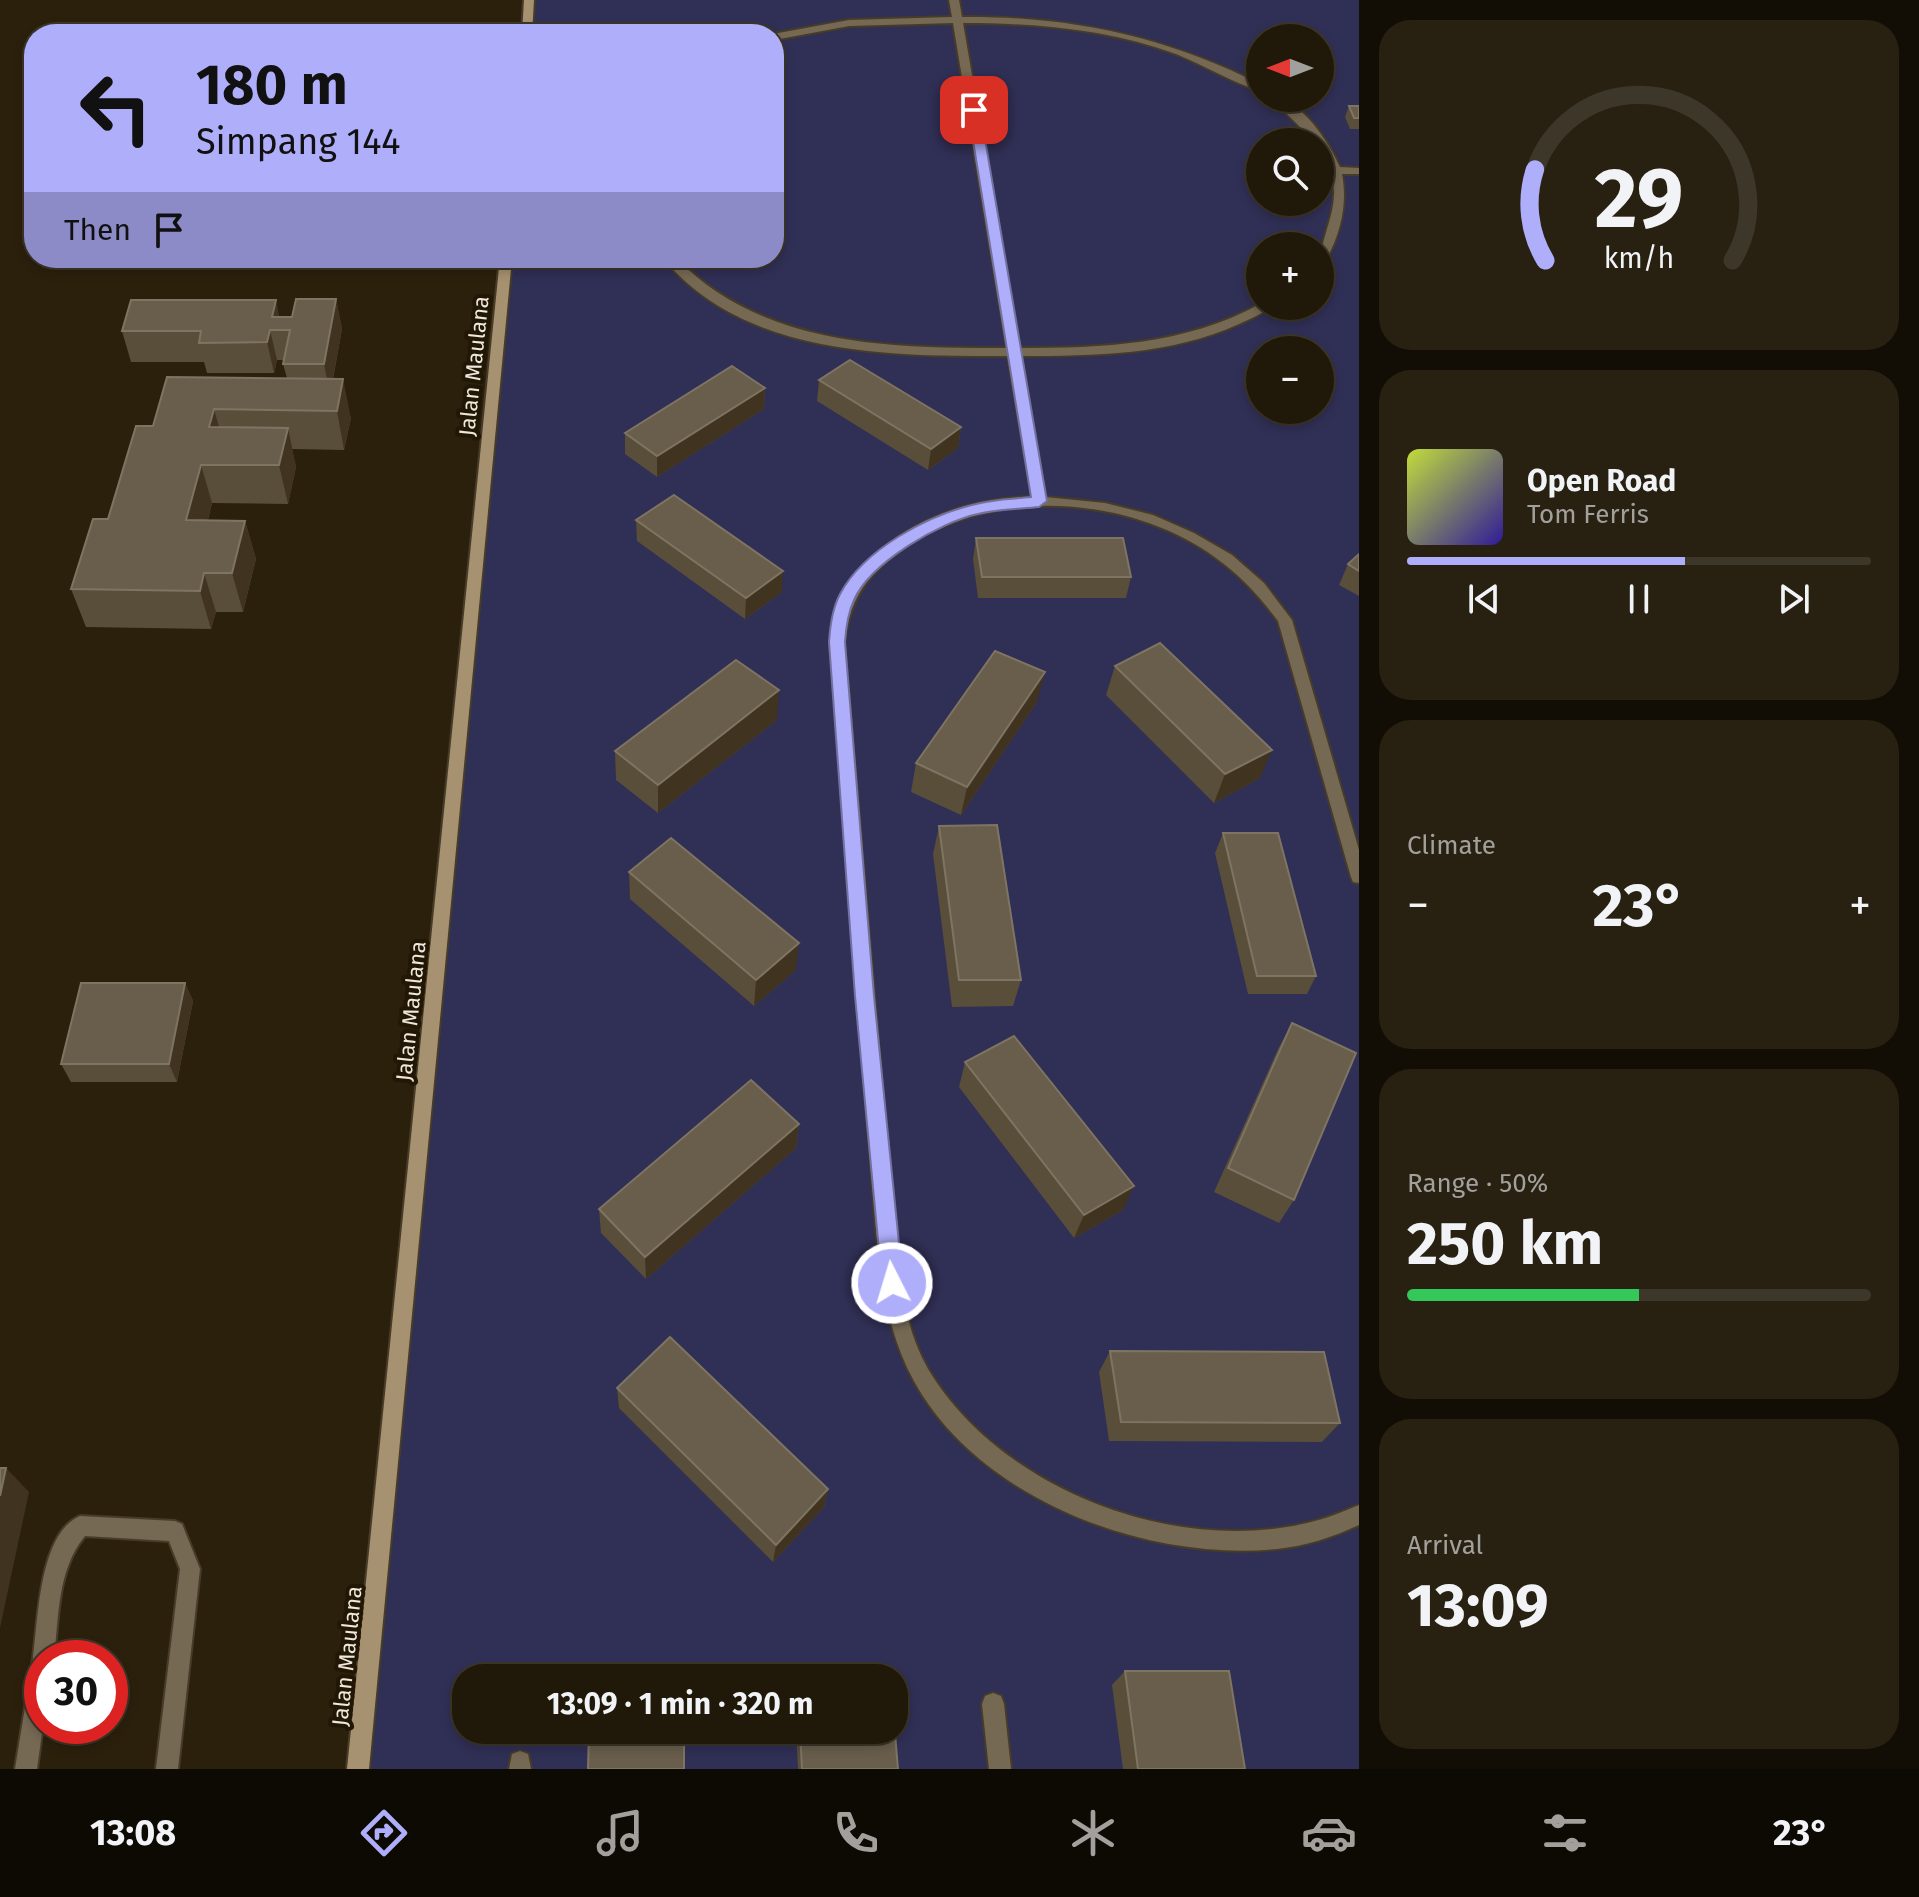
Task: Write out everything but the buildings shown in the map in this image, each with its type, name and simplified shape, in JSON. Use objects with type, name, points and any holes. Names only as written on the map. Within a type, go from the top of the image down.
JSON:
[{"type":"main road","points":[[528,24],[529,0]]},
{"type":"main road","name":"Jalan Maulana","points":[[358,1769],[505,268]]},
{"type":"street","points":[[954,0],[1039,501]]},
{"type":"street","points":[[784,35],[829,24],[958,20],[1056,23],[1134,35],[1193,56],[1246,81]]},
{"type":"street","points":[[1292,112],[1317,135],[1329,152],[1342,190],[1334,234]]},
{"type":"street","points":[[1335,170],[1359,171]]},
{"type":"street","points":[[680,268],[700,287],[727,305],[795,333],[863,346],[1016,352],[1136,348],[1172,342],[1246,315]]},
{"type":"street","points":[[1359,877],[1293,642],[1271,597],[1226,559],[1182,534],[1106,509],[1039,501],[978,508],[948,517],[919,532],[867,570],[847,595],[839,620],[837,642],[864,996],[892,1283],[902,1330],[920,1373],[937,1399],[1005,1464],[1043,1489],[1084,1510],[1170,1535],[1232,1540],[1283,1539],[1331,1529],[1359,1515]]},
{"type":"street","points":[[46,1640],[59,1555],[68,1537],[80,1526],[175,1531],[190,1569],[167,1769]]},
{"type":"street","points":[[993,1704],[1000,1769]]},
{"type":"street","points":[[26,1769],[30,1744]]},
{"type":"shaded area","points":[[529,0],[1359,0],[1359,1769],[358,1769],[505,268],[784,268],[784,24],[528,24]]},
{"type":"route","points":[[892,1283],[864,996],[837,642],[839,620],[847,595],[867,570],[891,550],[948,517],[978,508],[1039,501],[974,110]]}]
